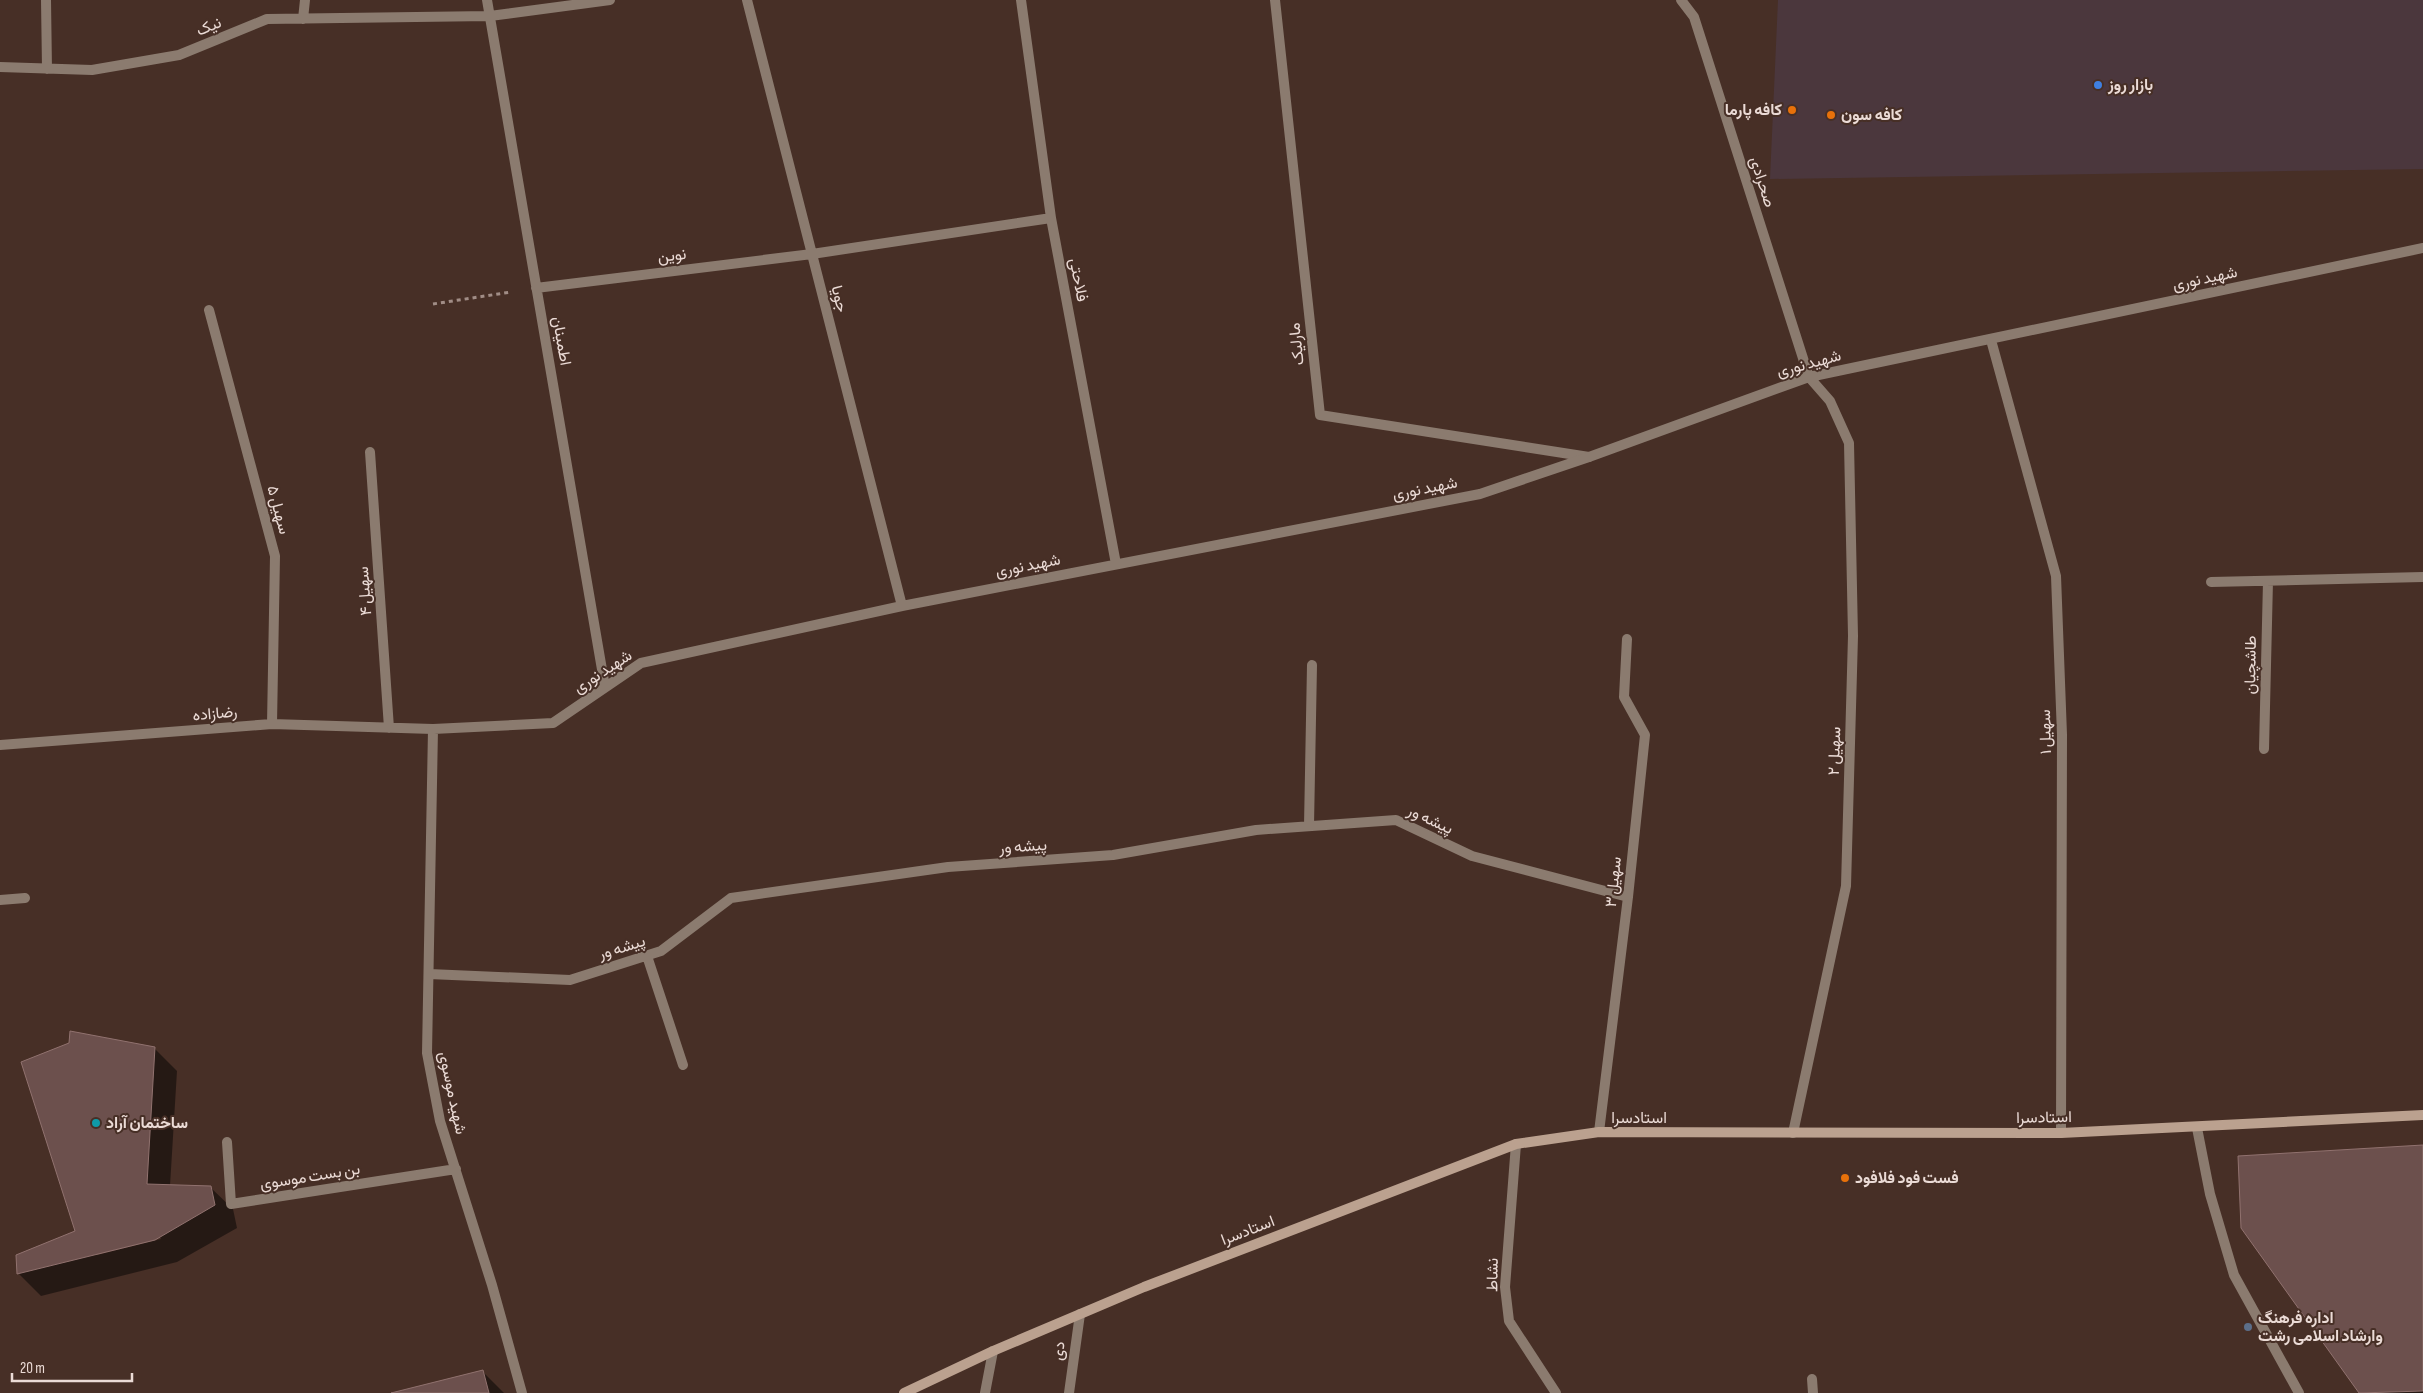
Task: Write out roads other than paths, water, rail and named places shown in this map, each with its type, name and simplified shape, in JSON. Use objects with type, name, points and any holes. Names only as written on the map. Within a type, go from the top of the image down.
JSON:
[{"type":"main road","name":"استادسرا","points":[[904,1393],[993,1351],[1144,1287],[1516,1144],[1599,1132],[2061,1133],[2197,1128],[2423,1115]]},
{"type":"street","points":[[46,0],[47,69]]},
{"type":"street","points":[[304,19],[305,0]]},
{"type":"street","name":"اطمینان","points":[[487,0],[605,687]]},
{"type":"street","name":"نیک","points":[[0,67],[92,70],[179,55],[267,19],[490,16],[610,0]]},
{"type":"street","name":"جویا","points":[[747,0],[902,606]]},
{"type":"street","name":"فلاحتی","points":[[1021,0],[1052,218],[1116,564]]},
{"type":"street","name":"مارلیک","points":[[1275,0],[1320,415],[1589,457]]},
{"type":"street","name":"صحرادی","points":[[1681,0],[1694,18],[1809,377]]},
{"type":"street","name":"نوین","points":[[536,288],[812,254],[1052,218]]},
{"type":"street","name":"شهید نوری","points":[[433,729],[553,723],[641,663],[902,606],[1480,494],[1589,457],[1809,377],[2423,248]]},
{"type":"street","name":"سهیل ۵","points":[[209,310],[275,556],[272,724]]},
{"type":"street","name":"سهیل ۱","points":[[1991,340],[2056,576],[2062,735],[2061,1133]]},
{"type":"street","name":"سهیل ۲","points":[[1793,1133],[1846,886],[1853,636],[1849,443],[1830,401],[1809,377]]},
{"type":"street","name":"سهیل ۴","points":[[370,452],[389,728]]},
{"type":"street","points":[[2211,582],[2423,577]]},
{"type":"street","name":"طاشچیان","points":[[2264,749],[2268,581]]},
{"type":"street","name":"سهیل ۳","points":[[1599,1132],[1628,897],[1645,735],[1624,697],[1627,640]]},
{"type":"street","points":[[1309,826],[1312,665]]},
{"type":"street","name":"رضازاده","points":[[0,745],[272,724],[433,729]]},
{"type":"street","name":"شهید موسوی","points":[[433,729],[427,1053],[440,1121],[492,1285],[522,1393]]},
{"type":"street","name":"پیشه ور","points":[[429,974],[570,980],[661,952],[731,898],[948,867],[1113,855],[1256,830],[1396,820],[1472,856],[1628,897]]},
{"type":"street","points":[[0,900],[26,898]]},
{"type":"street","points":[[647,956],[682,1065]]},
{"type":"street","points":[[2197,1128],[2210,1194],[2234,1276],[2299,1393]]},
{"type":"street","name":"بن بست موسوی","points":[[227,1142],[231,1204],[456,1169]]},
{"type":"street","name":"نشاط","points":[[1516,1144],[1505,1288],[1509,1321],[1556,1393]]},
{"type":"street","name":"دی","points":[[1069,1393],[1080,1314]]},
{"type":"street","points":[[986,1393],[993,1351]]},
{"type":"street","points":[[1812,1379],[1812,1393]]},
{"type":"place","name":"بازار روز","points":[[2098,85]]},
{"type":"place","name":"کافه پارما","points":[[1792,110]]},
{"type":"place","name":"کافه سون","points":[[1831,115]]},
{"type":"place","name":"ساختمان آراد","points":[[96,1123]]},
{"type":"place","name":"فست فود فلافود","points":[[1845,1178]]},
{"type":"place","name":"اداره فرهنگ وارشاد اسلامی رشت","points":[[2248,1327]]}]
